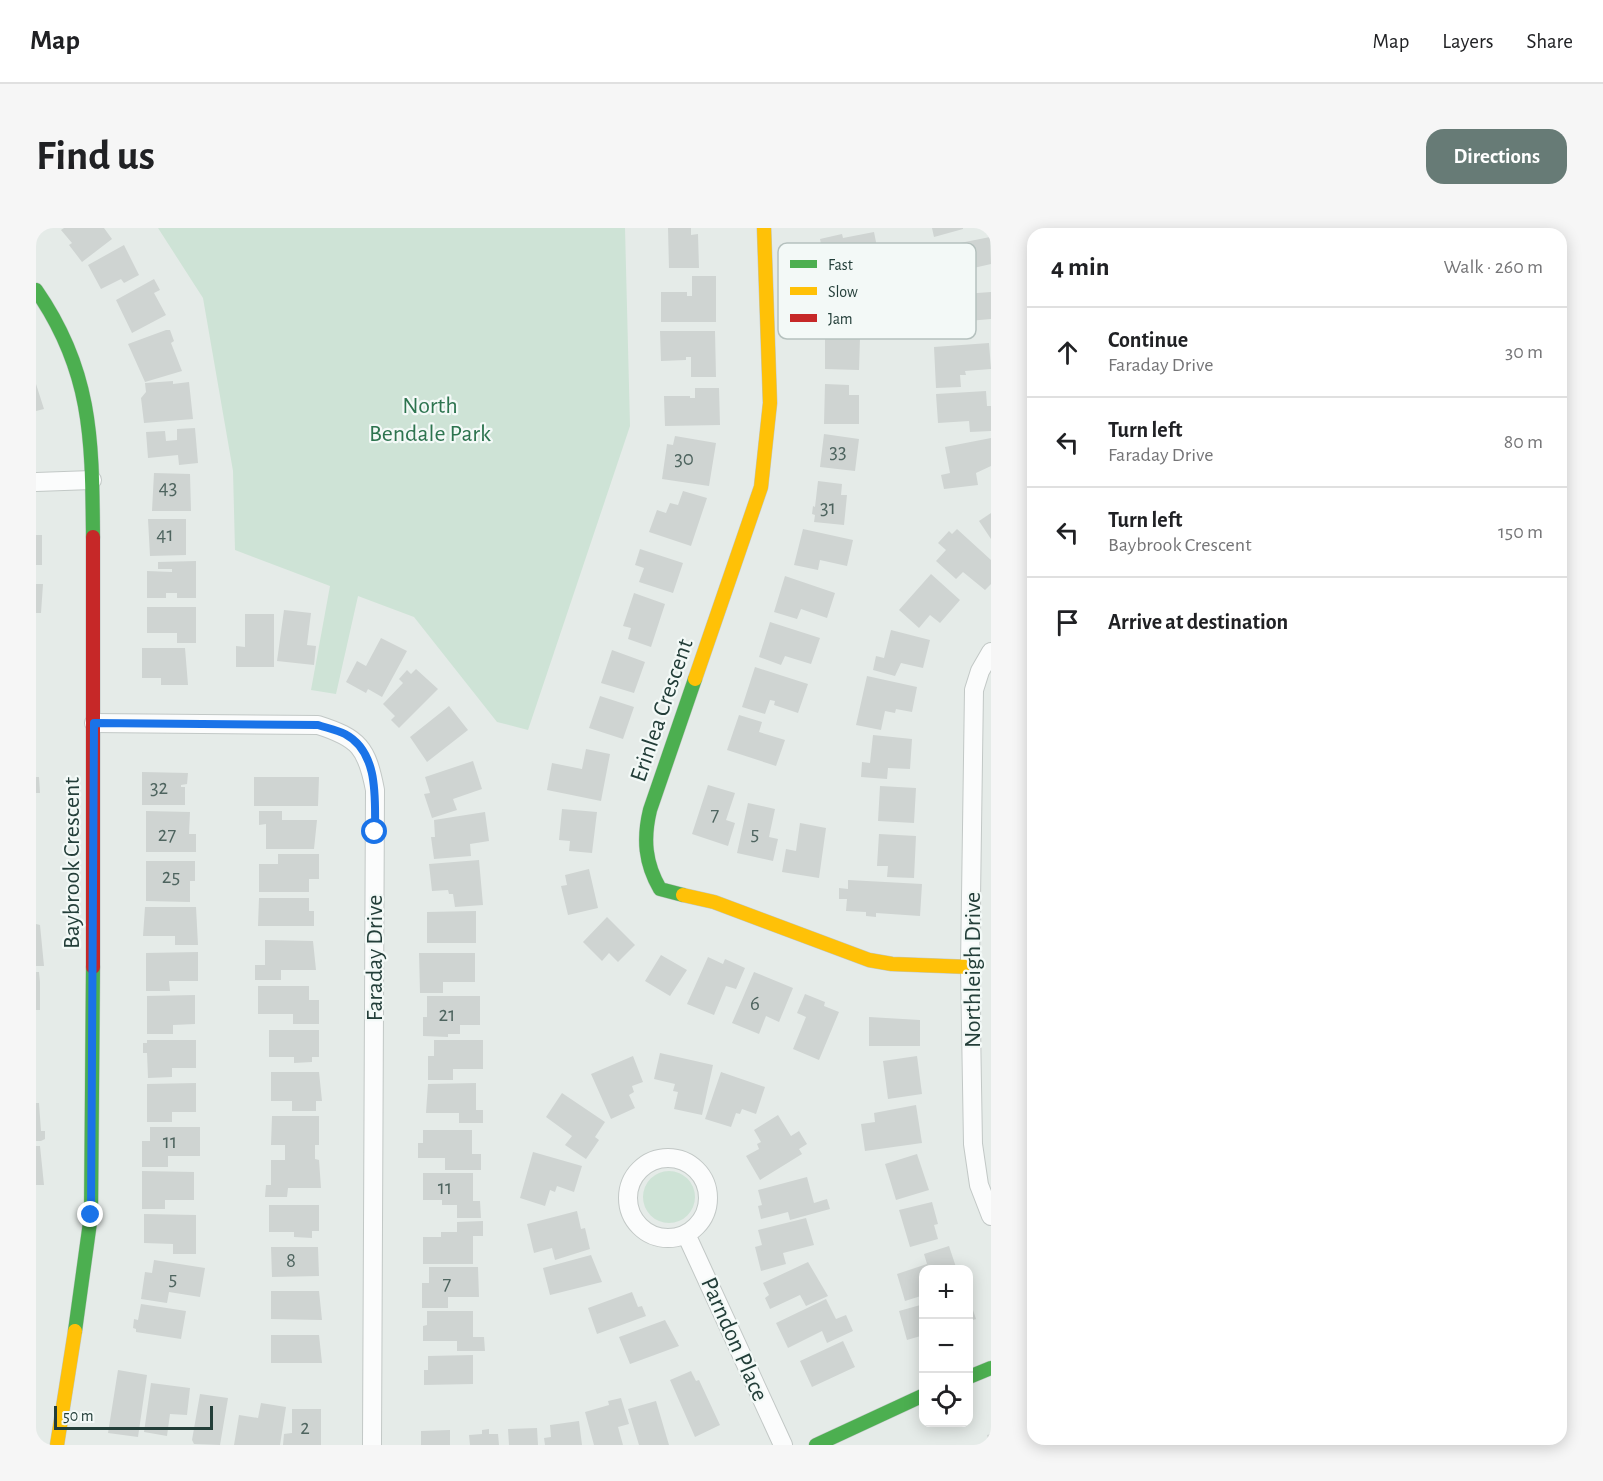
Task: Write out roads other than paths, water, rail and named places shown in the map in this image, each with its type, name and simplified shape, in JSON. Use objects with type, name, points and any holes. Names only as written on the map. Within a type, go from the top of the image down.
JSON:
[{"type":"street","name":"Erinlea Crescent","points":[[764,228],[770,403],[761,487],[651,810],[645,834],[646,859],[660,889],[714,902],[869,960],[892,964],[970,967]]},
{"type":"street","name":"Baybrook Crescent","points":[[36,290],[55,317],[71,349],[87,411],[92,480],[94,723],[89,1241],[57,1445]]},
{"type":"street","points":[[36,482],[92,480]]},
{"type":"street","name":"Northleigh Drive","points":[[991,652],[980,671],[974,690],[970,967],[973,1144],[979,1185],[991,1216]]},
{"type":"street","name":"Faraday Drive","points":[[94,723],[318,725],[345,734],[363,748],[375,790],[372,1445]]},
{"type":"street","points":[[669,1157],[688,1163],[702,1176],[707,1189],[708,1202],[697,1226],[686,1234],[660,1237],[648,1233],[634,1219],[628,1200],[629,1187],[634,1175],[644,1165],[669,1157]]},
{"type":"street","name":"Parndon Place","points":[[686,1234],[783,1445]]},
{"type":"street","points":[[973,1375],[991,1368]]},
{"type":"street","points":[[816,1445],[919,1397]]},
{"type":"park label","name":"North Bendale Park","points":[[430,419]]}]
